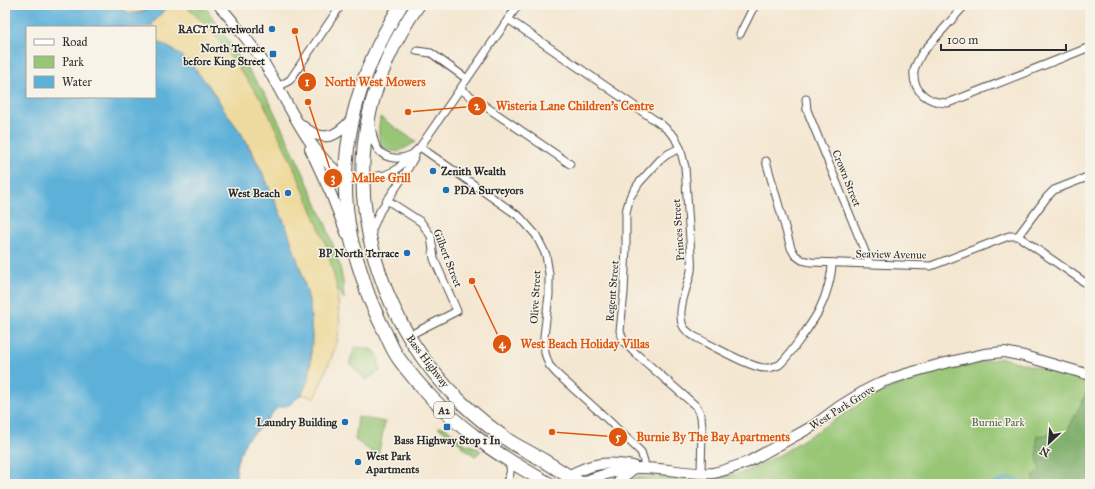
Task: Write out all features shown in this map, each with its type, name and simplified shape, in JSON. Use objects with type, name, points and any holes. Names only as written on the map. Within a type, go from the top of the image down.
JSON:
[{"type":"highway","name":"Bass Highway","points":[[401,5],[373,55],[366,72],[352,119],[348,142],[345,178],[348,218],[356,257],[372,305],[398,358],[422,387],[459,424],[487,446],[546,484]]},
{"type":"highway","name":"Bass Highway","points":[[418,5],[401,31],[390,52],[369,113],[367,125],[363,160],[365,208],[370,240],[383,284],[393,308],[408,336],[429,366],[461,402],[489,426],[513,443],[577,482]]},
{"type":"highway","points":[[345,178],[363,178]]},
{"type":"highway","points":[[546,484],[577,482]]},
{"type":"main road","points":[[219,5],[261,60],[308,139],[336,172],[345,178]]},
{"type":"main road","points":[[298,123],[311,132],[325,136],[339,132],[352,119]]},
{"type":"main road","points":[[298,123],[331,194],[356,257]]},
{"type":"main road","name":"West Park Grove","points":[[577,482],[585,468],[597,464],[615,463],[640,468],[701,473],[714,473],[738,466],[748,462],[812,426],[853,398],[882,382],[956,360],[984,354],[1004,352],[1090,375]]},
{"type":"main road","points":[[617,484],[628,473],[640,468]]},
{"type":"street","points":[[278,87],[290,80],[341,5]]},
{"type":"street","points":[[370,240],[373,225],[387,200],[460,88],[518,5]]},
{"type":"street","points":[[740,34],[756,5]]},
{"type":"street","points":[[965,5],[922,53],[914,70],[915,81],[919,90],[926,98],[938,103],[948,102],[1090,47]]},
{"type":"street","name":"Princes Street","points":[[508,19],[662,125],[674,136],[680,148],[685,167],[691,270],[682,306],[681,318],[683,326],[689,333],[754,366],[767,368],[779,365],[820,308],[827,287],[832,263]]},
{"type":"street","points":[[417,51],[431,53],[467,78]]},
{"type":"street","points":[[460,88],[570,164]]},
{"type":"street","name":"Crown Street","points":[[806,99],[808,110],[870,264]]},
{"type":"street","points":[[369,113],[375,144],[383,154],[391,158],[404,158],[420,148]]},
{"type":"street","points":[[363,178],[379,176],[396,170],[420,148]]},
{"type":"street","name":"Olive Street","points":[[420,148],[520,217],[536,234],[546,255],[550,274],[544,336],[545,354],[550,365],[557,374],[641,452],[644,461],[640,468]]},
{"type":"street","name":"Regent Street","points":[[680,148],[660,160],[638,183],[630,197],[626,212],[626,254],[620,331],[624,342],[634,352],[697,407],[701,416],[702,428],[701,473]]},
{"type":"street","name":"Seaview Avenue","points":[[766,161],[791,248],[795,255],[802,260],[832,263],[932,266],[1008,236],[1018,236]]},
{"type":"street","points":[[396,170],[403,177]]},
{"type":"street","points":[[1090,176],[1054,190],[1018,236],[1090,286]]},
{"type":"street","name":"Gilbert Street","points":[[387,200],[421,222],[431,236],[434,259],[457,311],[408,336]]},
{"type":"street","points":[[505,484],[511,474],[511,466],[508,459]]},
{"type":"green space","points":[[187,5],[204,5],[268,99],[326,225],[340,266],[344,299],[337,288],[326,245],[296,172],[263,102],[211,30],[189,9]]},
{"type":"green space","points":[[380,117],[416,142],[398,152],[388,150],[379,140]]},
{"type":"green space","points":[[355,347],[368,348],[377,354],[380,371],[366,380],[349,363]]},
{"type":"green space","name":"Burnie Park","points":[[1003,358],[1090,382],[1090,484],[623,484],[630,479],[640,477],[719,477],[745,472],[781,454],[869,398],[934,370]]},
{"type":"green space","points":[[1090,386],[1090,484],[1032,484],[1034,475],[1040,471],[1037,456],[1037,436],[1067,432]]},
{"type":"green space","points":[[358,417],[385,422],[378,456],[355,440]]},
{"type":"green space","points":[[438,427],[445,427],[465,444],[475,447],[481,451],[475,456]]},
{"type":"sand","points":[[119,5],[155,5],[144,11],[131,13],[123,10]]},
{"type":"sand","name":"West Beach","points":[[168,5],[187,5],[189,9],[211,30],[263,102],[296,172],[326,245],[337,288],[340,326],[336,346],[314,398],[302,394],[309,378],[311,362],[312,337],[310,305],[302,274],[287,229],[253,153],[209,86],[190,63],[175,51],[156,41],[156,26],[151,26]]},
{"type":"water","points":[[5,5],[119,5],[127,12],[134,13],[140,12],[155,5],[168,5],[151,26],[26,26],[26,98],[156,98],[156,41],[175,51],[190,63],[209,86],[241,133],[265,178],[287,229],[302,274],[310,305],[312,337],[309,378],[302,394],[289,405],[277,408],[246,441],[237,461],[237,484],[5,484]]},
{"type":"waterway","points":[[992,484],[1010,478],[1028,484]]},
{"type":"place","name":"RACT Travelworld","points":[[272,29]]},
{"type":"place","name":"North West Mowers","points":[[295,31]]},
{"type":"place","name":"North Terrace before King Street","points":[[273,54]]},
{"type":"place","name":"Mallee Grill","points":[[308,102]]},
{"type":"place","name":"Wisteria Lane Children's Centre","points":[[408,112]]},
{"type":"place","name":"Zenith Wealth","points":[[433,171]]},
{"type":"place","name":"PDA Surveyors","points":[[446,190]]},
{"type":"place","name":"West Beach","points":[[288,193]]},
{"type":"place","name":"BP North Terrace","points":[[407,253]]},
{"type":"place","name":"West Beach Holiday Villas","points":[[472,281]]},
{"type":"place","name":"Laundry Building","points":[[345,422]]},
{"type":"place","name":"Bass Highway Stop 1 In","points":[[447,427]]},
{"type":"place","name":"Burnie By The Bay Apartments","points":[[552,432]]},
{"type":"place","name":"West Park Apartments","points":[[358,462]]}]
